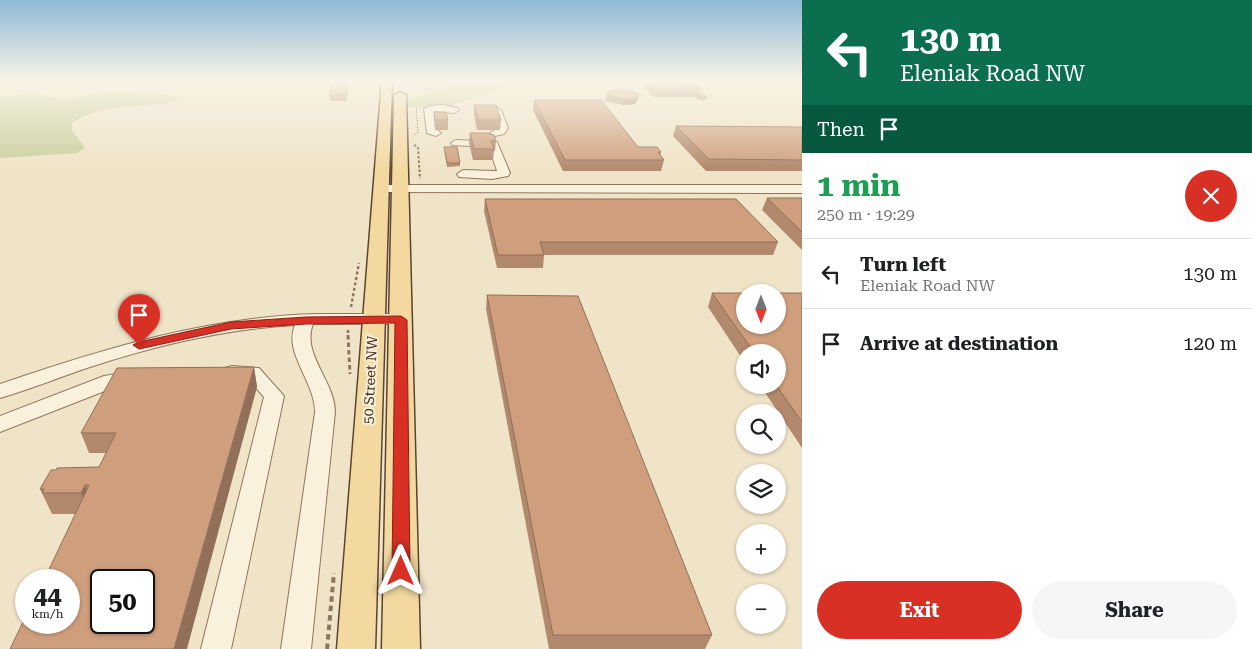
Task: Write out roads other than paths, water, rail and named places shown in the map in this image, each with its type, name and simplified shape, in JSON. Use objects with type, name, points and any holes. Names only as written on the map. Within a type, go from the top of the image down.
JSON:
[{"type":"main road","name":"50 Street NW","points":[[356,649],[374,319],[400,186],[391,110]]},
{"type":"main road","name":"50 Street NW","points":[[400,110],[401,649]]},
{"type":"street","points":[[429,110],[431,131],[436,133]]},
{"type":"street","points":[[495,133],[500,132],[503,128],[496,110]]},
{"type":"street","points":[[456,143],[489,143],[495,145],[504,173],[492,175],[464,174]]},
{"type":"street","points":[[400,186],[802,189]]},
{"type":"street","points":[[0,391],[139,345],[231,326],[306,320],[401,320]]},
{"type":"street","points":[[296,649],[325,412],[325,399],[301,346],[301,332],[306,320]]},
{"type":"street","points":[[215,373],[252,372],[274,396],[216,649]]},
{"type":"street","points":[[0,424],[112,381],[151,375]]}]
